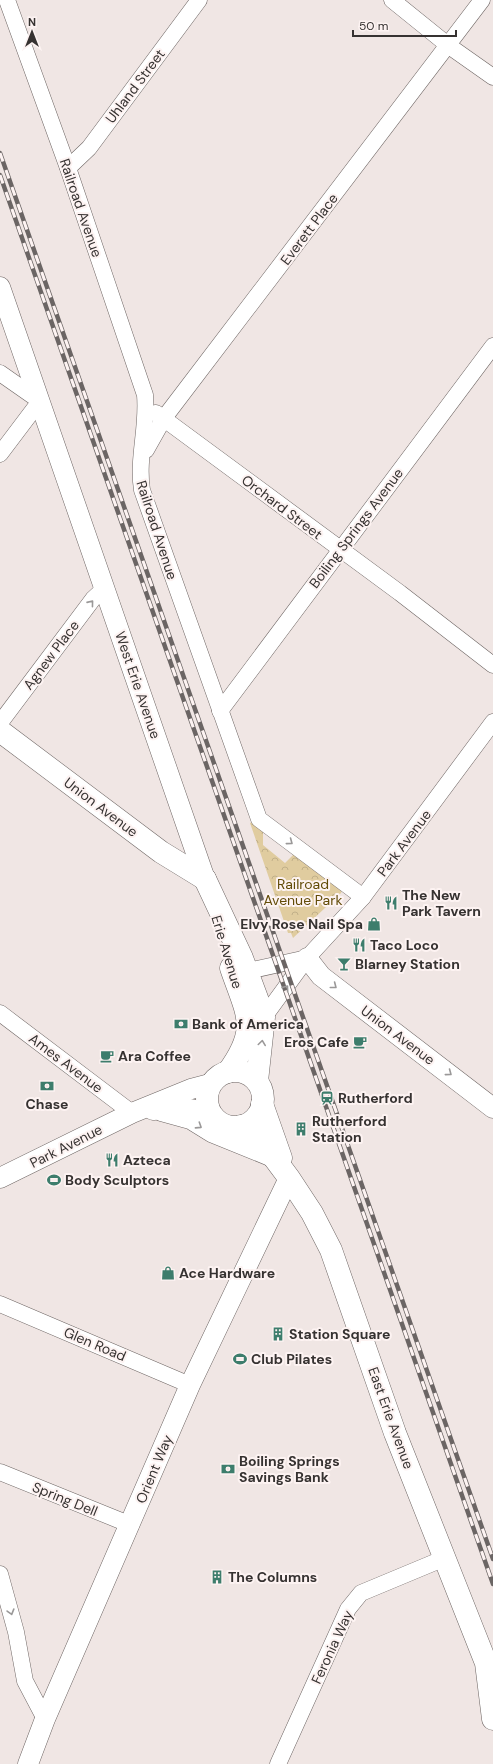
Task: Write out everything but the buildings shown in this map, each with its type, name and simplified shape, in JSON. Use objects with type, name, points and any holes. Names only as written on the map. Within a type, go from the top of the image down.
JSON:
[{"type":"main road","name":"Union Avenue","points":[[0,731],[161,852],[205,879]]},
{"type":"main road","name":"West Erie Avenue","points":[[205,879],[248,971],[257,1021],[257,1081]]},
{"type":"main road","name":"Erie Avenue","points":[[205,879],[257,1021]]},
{"type":"main road","points":[[228,1072],[257,1021]]},
{"type":"main road","points":[[228,1072],[242,1072],[257,1081],[261,1090],[262,1104],[255,1119],[241,1126],[222,1124],[213,1116],[207,1102],[210,1084],[221,1075],[228,1072]]},
{"type":"main road","name":"East Erie Avenue","points":[[262,1104],[289,1178]]},
{"type":"main road","name":"East Erie Avenue","points":[[241,1126],[260,1139],[289,1178],[312,1213],[331,1250],[395,1433],[445,1558],[489,1661],[493,1720]]},
{"type":"street","name":"Railroad Avenue","points":[[7,0],[68,168],[145,395],[146,432],[140,460],[139,475],[142,490],[259,819],[363,897]]},
{"type":"street","name":"Uhland Street","points":[[68,168],[89,148],[199,0]]},
{"type":"street","points":[[392,0],[449,46],[493,77]]},
{"type":"street","name":"Everett Place","points":[[140,460],[164,418],[449,46],[482,0]]},
{"type":"street","name":"West Erie Avenue","points":[[0,287],[205,879]]},
{"type":"street","name":"Boiling Springs Avenue","points":[[220,711],[493,346]]},
{"type":"street","points":[[0,373],[40,401],[0,454]]},
{"type":"street","name":"Orchard Street","points":[[146,407],[164,418],[339,550],[400,593],[493,665]]},
{"type":"street","name":"Agnew Place","points":[[0,723],[93,599],[105,588]]},
{"type":"street","name":"Park Avenue","points":[[257,1021],[307,958],[363,897],[493,722]]},
{"type":"street","points":[[248,971],[307,958]]},
{"type":"street","name":"Union Avenue","points":[[307,958],[321,976],[493,1108]]},
{"type":"street","name":"Ames Avenue","points":[[0,1013],[140,1112]]},
{"type":"street","name":"Park Avenue","points":[[0,1178],[191,1088],[210,1084]]},
{"type":"street","name":"Park Avenue","points":[[140,1112],[188,1108],[196,1109],[213,1116]]},
{"type":"street","points":[[140,1112],[190,1121],[211,1134],[275,1160]]},
{"type":"street","name":"Orient Way","points":[[28,1764],[45,1719],[190,1385],[289,1178]]},
{"type":"street","name":"Glen Road","points":[[0,1304],[190,1385]]},
{"type":"street","name":"Spring Dell","points":[[0,1472],[130,1525]]},
{"type":"street","name":"Feronia Way","points":[[278,1764],[348,1609],[354,1601],[361,1593],[445,1558]]},
{"type":"street","points":[[0,1574],[16,1632],[25,1681],[45,1719]]},
{"type":"green space","name":"Railroad Avenue Park","points":[[255,821],[263,829],[263,845],[285,863],[294,854],[342,890],[341,893],[293,938],[291,933],[288,933],[250,823]]},
{"type":"railway","points":[[0,153],[493,1559]]},
{"type":"railway","points":[[0,175],[493,1584]]},
{"type":"place","name":"The New Park Tavern","points":[[391,903]]},
{"type":"place","name":"Elvy Rose Nail Spa","points":[[374,924]]},
{"type":"place","name":"Taco Loco","points":[[359,945]]},
{"type":"place","name":"Blarney Station","points":[[344,964]]},
{"type":"place","name":"Bank of America","points":[[181,1024]]},
{"type":"place","name":"Eros Cafe","points":[[360,1042]]},
{"type":"place","name":"Ara Coffee","points":[[107,1056]]},
{"type":"place","name":"Chase","points":[[47,1086]]},
{"type":"place","name":"Rutherford","points":[[327,1098]]},
{"type":"place","name":"Rutherford Station","points":[[301,1129]]},
{"type":"place","name":"Azteca","points":[[112,1160]]},
{"type":"place","name":"Body Sculptors","points":[[54,1180]]},
{"type":"place","name":"Ace Hardware","points":[[168,1273]]},
{"type":"place","name":"Station Square","points":[[278,1334]]},
{"type":"place","name":"Club Pilates","points":[[240,1359]]},
{"type":"place","name":"Boiling Springs Savings Bank","points":[[228,1469]]},
{"type":"place","name":"The Columns","points":[[217,1577]]}]
